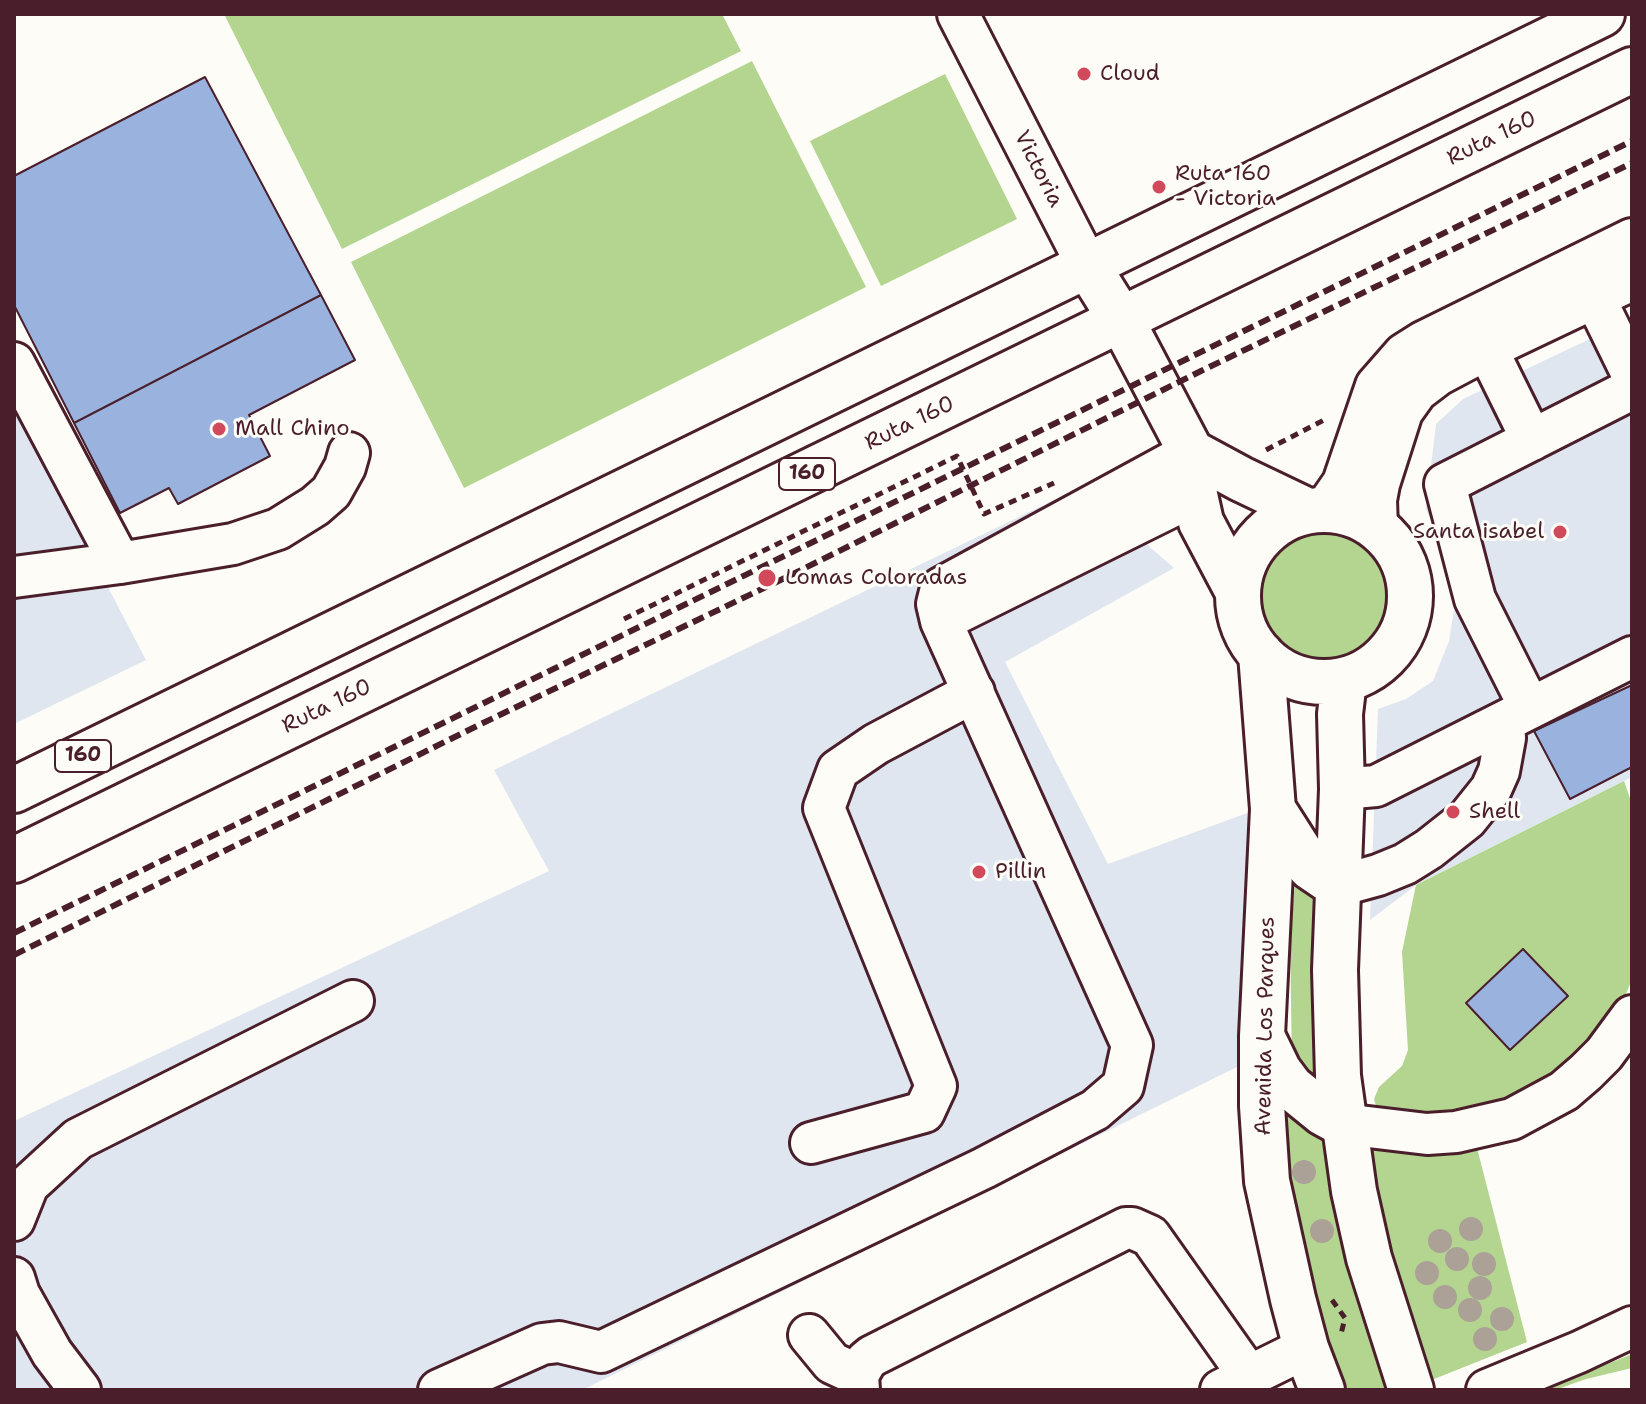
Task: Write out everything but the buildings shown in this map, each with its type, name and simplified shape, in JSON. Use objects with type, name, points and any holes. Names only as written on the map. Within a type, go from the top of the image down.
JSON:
[{"type":"main road","name":"160","points":[[14,790],[1087,265],[1553,26],[1602,14]]},
{"type":"main road","name":"Ruta 160","points":[[14,860],[1632,70]]},
{"type":"main road","name":"Victoria","points":[[1087,265],[1122,321]]},
{"type":"main road","name":"Avenida Los Parques","points":[[1122,321],[1191,452],[1201,522],[1238,592]]},
{"type":"main road","name":"Avenida Los Parques","points":[[1191,452],[1241,479],[1317,510],[1344,512],[1377,528],[1391,542],[1401,559],[1410,596],[1408,615],[1396,641],[1378,663],[1344,680],[1308,680],[1291,675],[1261,654],[1243,626],[1238,592],[1240,573],[1258,539],[1281,521],[1317,510]]},
{"type":"main road","name":"Avenida Los Parques","points":[[1261,654],[1273,809],[1262,1036],[1262,1106],[1267,1181],[1278,1240],[1306,1348],[1322,1390]]},
{"type":"main road","points":[[1344,680],[1340,714],[1342,789],[1335,1023],[1343,1124],[1369,1258],[1411,1390]]},
{"type":"main road","points":[[1273,809],[1310,867],[1338,886]]},
{"type":"main road","points":[[1262,1036],[1279,1071],[1291,1087],[1323,1113],[1343,1124]]},
{"type":"street","name":"Victoria","points":[[958,14],[1087,265]]},
{"type":"street","points":[[1377,528],[1379,484],[1402,412],[1417,391],[1427,382],[1487,349],[1586,281],[1632,239]]},
{"type":"street","points":[[1317,510],[1343,483],[1376,386],[1404,354],[1423,342],[1586,281],[1632,280]]},
{"type":"street","points":[[1586,281],[1632,374]]},
{"type":"street","points":[[1487,349],[1532,440]]},
{"type":"street","points":[[14,363],[120,563]]},
{"type":"street","points":[[1338,886],[1405,864],[1467,819],[1486,797],[1499,771],[1505,738],[1517,715],[1475,599],[1445,484],[1632,389]]},
{"type":"street","points":[[439,1390],[542,1344],[559,1342],[601,1352],[984,1168],[1095,1110],[1123,1086],[1132,1045],[941,621],[937,604],[941,588],[1191,452]]},
{"type":"street","points":[[14,577],[233,544],[278,529],[307,512],[331,492],[349,453]]},
{"type":"street","points":[[941,621],[1195,495]]},
{"type":"street","points":[[1342,789],[1376,786],[1632,657]]},
{"type":"street","points":[[811,1143],[924,1112],[936,1086],[824,808],[838,770],[876,744],[974,692]]},
{"type":"street","points":[[14,1220],[28,1185],[78,1139],[353,1001]]},
{"type":"street","points":[[1343,1124],[1427,1134],[1470,1130],[1512,1119],[1539,1106],[1586,1072],[1604,1054],[1632,1016]]},
{"type":"street","points":[[809,1335],[832,1363],[859,1382],[866,1361],[872,1356],[1126,1228],[1132,1228],[1150,1236],[1235,1383],[1306,1348]]},
{"type":"street","points":[[14,1278],[19,1294],[52,1353],[80,1390]]},
{"type":"street","points":[[1487,1390],[1632,1327]]},
{"type":"path","points":[[1241,479],[1263,451],[1343,411],[1368,404]]},
{"type":"path","points":[[624,619],[957,456],[984,514],[1065,478]]},
{"type":"shaded area","points":[[1632,319],[1632,777],[1416,885],[1370,920],[1378,709],[1406,699],[1433,681],[1449,641],[1456,598],[1447,558],[1426,509],[1436,424],[1463,399]]},
{"type":"shaded area","points":[[14,407],[146,660],[14,724]]},
{"type":"shaded area","points":[[1081,487],[1174,568],[1005,662],[1108,864],[1250,812],[1237,1067],[582,1390],[14,1390],[14,1121],[549,871],[494,770]]},
{"type":"green space","points":[[224,14],[722,14],[741,51],[342,249]]},
{"type":"green space","points":[[752,61],[866,287],[464,488],[351,262]]},
{"type":"green space","points":[[945,74],[1017,219],[881,286],[810,141]]},
{"type":"green space","points":[[1324,527],[1350,532],[1372,547],[1387,569],[1392,595],[1387,621],[1372,643],[1350,658],[1324,663],[1298,658],[1276,643],[1261,621],[1256,595],[1261,569],[1276,547],[1298,532]]},
{"type":"green space","points":[[1624,781],[1632,804],[1632,979],[1624,999],[1567,1072],[1466,1122],[1377,1109],[1374,1099],[1379,1087],[1402,1066],[1408,1050],[1402,952],[1416,885]]},
{"type":"green space","points":[[1297,865],[1320,886],[1320,1091],[1292,1069],[1290,931]]},
{"type":"green space","points":[[1278,1108],[1316,1121],[1323,1129],[1397,1390],[1339,1390],[1301,1272]]},
{"type":"green space","points":[[1361,1143],[1449,1152],[1477,1148],[1527,1342],[1434,1379],[1422,1371]]},
{"type":"green space","points":[[1632,1354],[1632,1368],[1555,1390],[1543,1390]]},
{"type":"railway","points":[[14,933],[1632,141]]},
{"type":"railway","points":[[14,955],[1201,371],[1632,163]]},
{"type":"place","name":"Cloud","points":[[1084,74]]},
{"type":"place","name":"Ruta 160 - Victoria","points":[[1159,187]]},
{"type":"place","name":"Mall Chino","points":[[219,429]]},
{"type":"place","name":"Santa isabel","points":[[1560,532]]},
{"type":"place","name":"Lomas Coloradas","points":[[767,578]]},
{"type":"place","name":"Shell","points":[[1453,812]]},
{"type":"place","name":"Pillin","points":[[979,872]]}]
